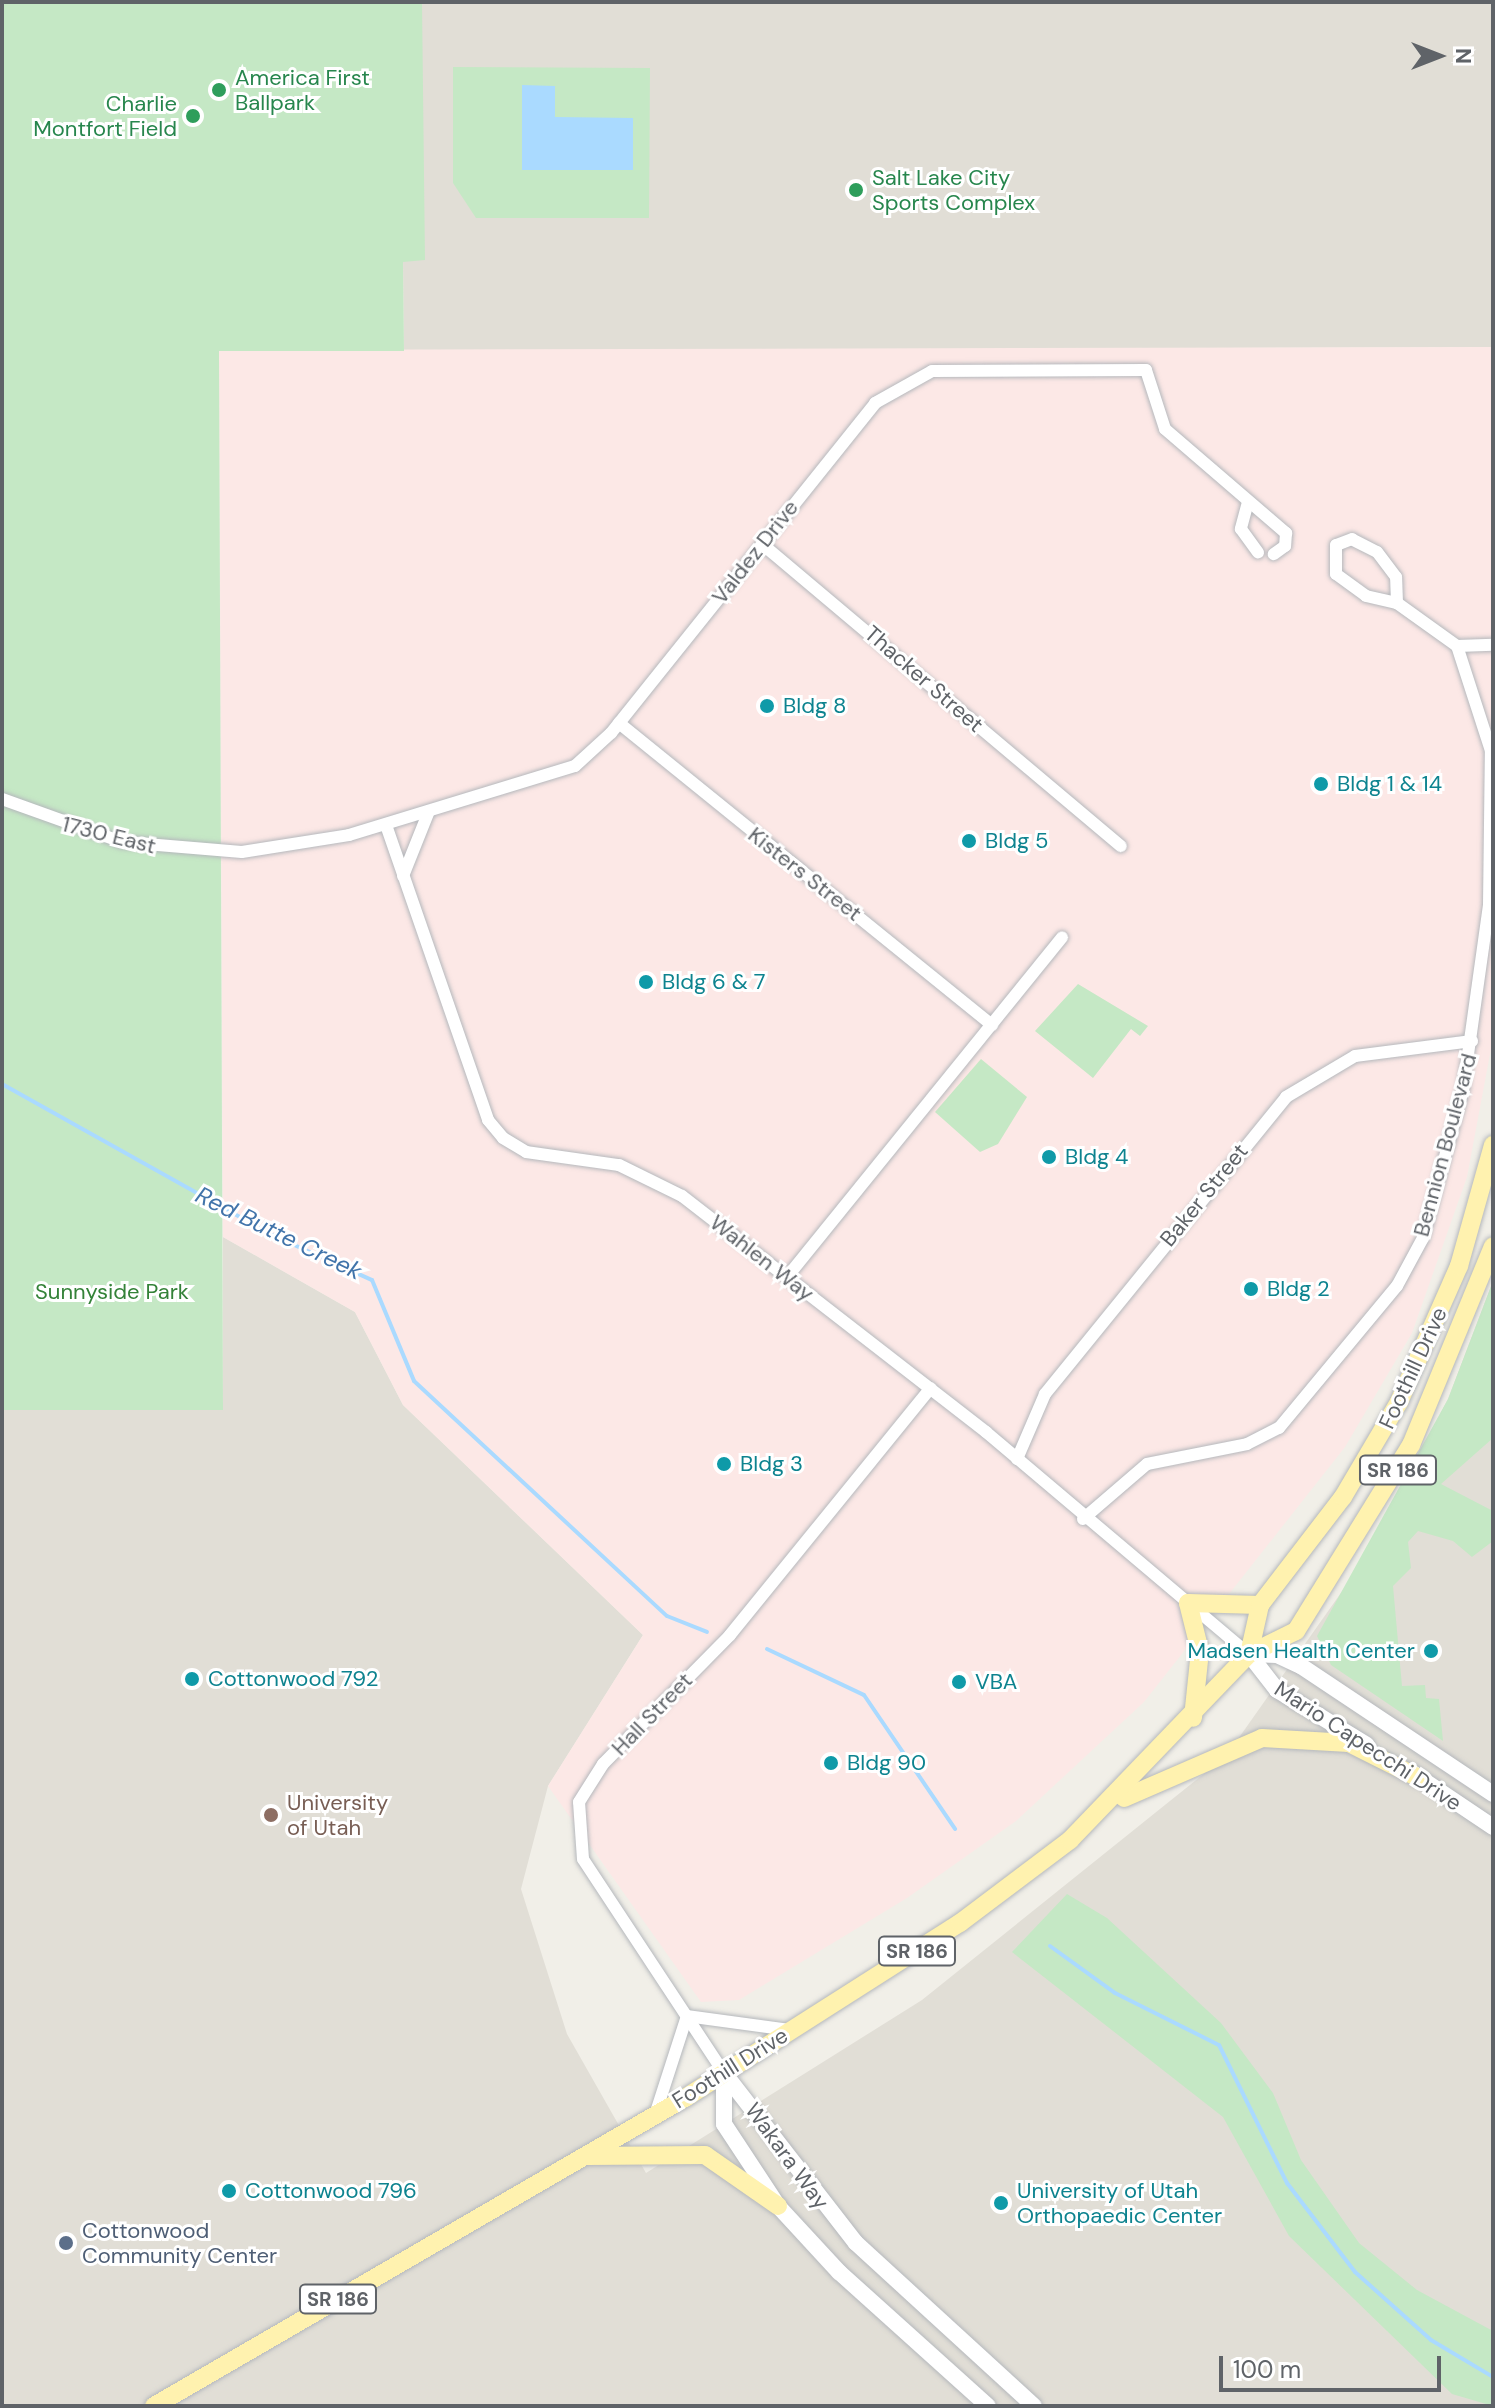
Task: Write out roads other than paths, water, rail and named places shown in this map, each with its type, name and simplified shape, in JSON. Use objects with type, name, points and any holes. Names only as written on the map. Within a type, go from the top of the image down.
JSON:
[{"type":"main road","name":"Foothill Drive","points":[[1249,1654],[1260,1605],[1343,1497],[1399,1402],[1459,1266],[1493,1145]]},
{"type":"main road","name":"Foothill Drive","points":[[154,2406],[724,2073],[960,1923],[1111,1805],[1249,1654],[1296,1631],[1380,1503],[1435,1395],[1493,1246]]},
{"type":"main road","points":[[1193,1718],[1200,1651],[1188,1603],[1260,1605]]},
{"type":"main road","points":[[1111,1805],[1262,1738],[1349,1743],[1421,1779]]},
{"type":"main road","points":[[585,2156],[705,2155],[778,2206]]},
{"type":"street","name":"Valdez Drive","points":[[221,853],[308,845],[386,825],[575,766],[619,723],[875,403],[901,383],[948,368],[1146,370],[1165,429],[1286,533],[1285,546],[1274,554]]},
{"type":"street","points":[[1248,502],[1241,529],[1258,552]]},
{"type":"street","points":[[1397,603],[1396,577],[1377,552],[1352,539],[1336,545],[1336,574],[1366,596],[1397,603],[1457,646],[1493,645]]},
{"type":"street","name":"Thacker Street","points":[[762,544],[1121,846]]},
{"type":"street","name":"Bennion Boulevard","points":[[1083,1519],[1147,1464],[1247,1444],[1302,1406],[1418,1249],[1472,1041],[1489,905],[1493,769],[1457,646]]},
{"type":"street","name":"Kisters Street","points":[[619,723],[992,1025]]},
{"type":"street","name":"1730 East","points":[[2,799],[96,836],[221,853]]},
{"type":"street","points":[[403,876],[429,811]]},
{"type":"street","name":"Wahlen Way","points":[[386,825],[488,1120],[503,1138],[526,1152],[600,1160],[653,1179],[931,1388],[1083,1519],[1249,1654]]},
{"type":"street","points":[[787,1277],[1062,938]]},
{"type":"street","name":"Baker Street","points":[[1017,1459],[1045,1394],[1286,1097],[1355,1056],[1472,1041]]},
{"type":"street","name":"Hall Street","points":[[724,2073],[583,1859],[579,1802],[603,1764],[746,1617],[931,1388]]},
{"type":"street","name":"Mario Capecchi Drive","points":[[1249,1654],[1277,1690],[1493,1827]]},
{"type":"street","name":"Mario Capecchi Drive","points":[[1249,1654],[1277,1655],[1301,1666],[1493,1794]]},
{"type":"street","points":[[655,2115],[687,2016],[789,2030]]},
{"type":"street","name":"Wakara Way","points":[[724,2073],[724,2124],[778,2206],[988,2406]]},
{"type":"street","name":"Wakara Way","points":[[724,2073],[847,2234],[1034,2406]]},
{"type":"water","points":[[522,85],[555,86],[555,117],[633,118],[633,170],[522,170]]},
{"type":"waterway","name":"Red Butte Creek","points":[[2,1084],[270,1234],[372,1280],[414,1381],[667,1616],[707,1632]]},
{"type":"waterway","name":"Red Butte Creek","points":[[767,1649],[864,1695],[955,1829]]},
{"type":"waterway","name":"Red Butte Creek","points":[[1050,1946],[1115,1993],[1219,2045],[1287,2183],[1355,2272],[1431,2340],[1493,2377]]},
{"type":"place","name":"America First Ballpark","points":[[219,90]]},
{"type":"place","name":"Charlie Montfort Field","points":[[193,116]]},
{"type":"place","name":"Salt Lake City Sports Complex","points":[[856,190]]},
{"type":"place","name":"Bldg 8","points":[[767,706]]},
{"type":"place","name":"Bldg 1 & 14","points":[[1321,784]]},
{"type":"place","name":"Bldg 5","points":[[969,841]]},
{"type":"place","name":"Bldg 6 & 7","points":[[646,982]]},
{"type":"place","name":"Bldg 4","points":[[1049,1157]]},
{"type":"place","name":"Bldg 2","points":[[1251,1289]]},
{"type":"place","name":"Bldg 3","points":[[724,1464]]},
{"type":"place","name":"Madsen Health Center","points":[[1431,1651]]},
{"type":"place","name":"Cottonwood 792","points":[[192,1679]]},
{"type":"place","name":"VBA","points":[[959,1682]]},
{"type":"place","name":"Bldg 90","points":[[831,1763]]},
{"type":"place","name":"University of Utah","points":[[271,1815]]},
{"type":"place","name":"Cottonwood 796","points":[[229,2191]]},
{"type":"place","name":"University of Utah Orthopaedic Center","points":[[1001,2203]]},
{"type":"place","name":"Cottonwood Community Center","points":[[66,2243]]},
{"type":"park label","name":"Sunnyside Park","points":[[112,1292]]}]
